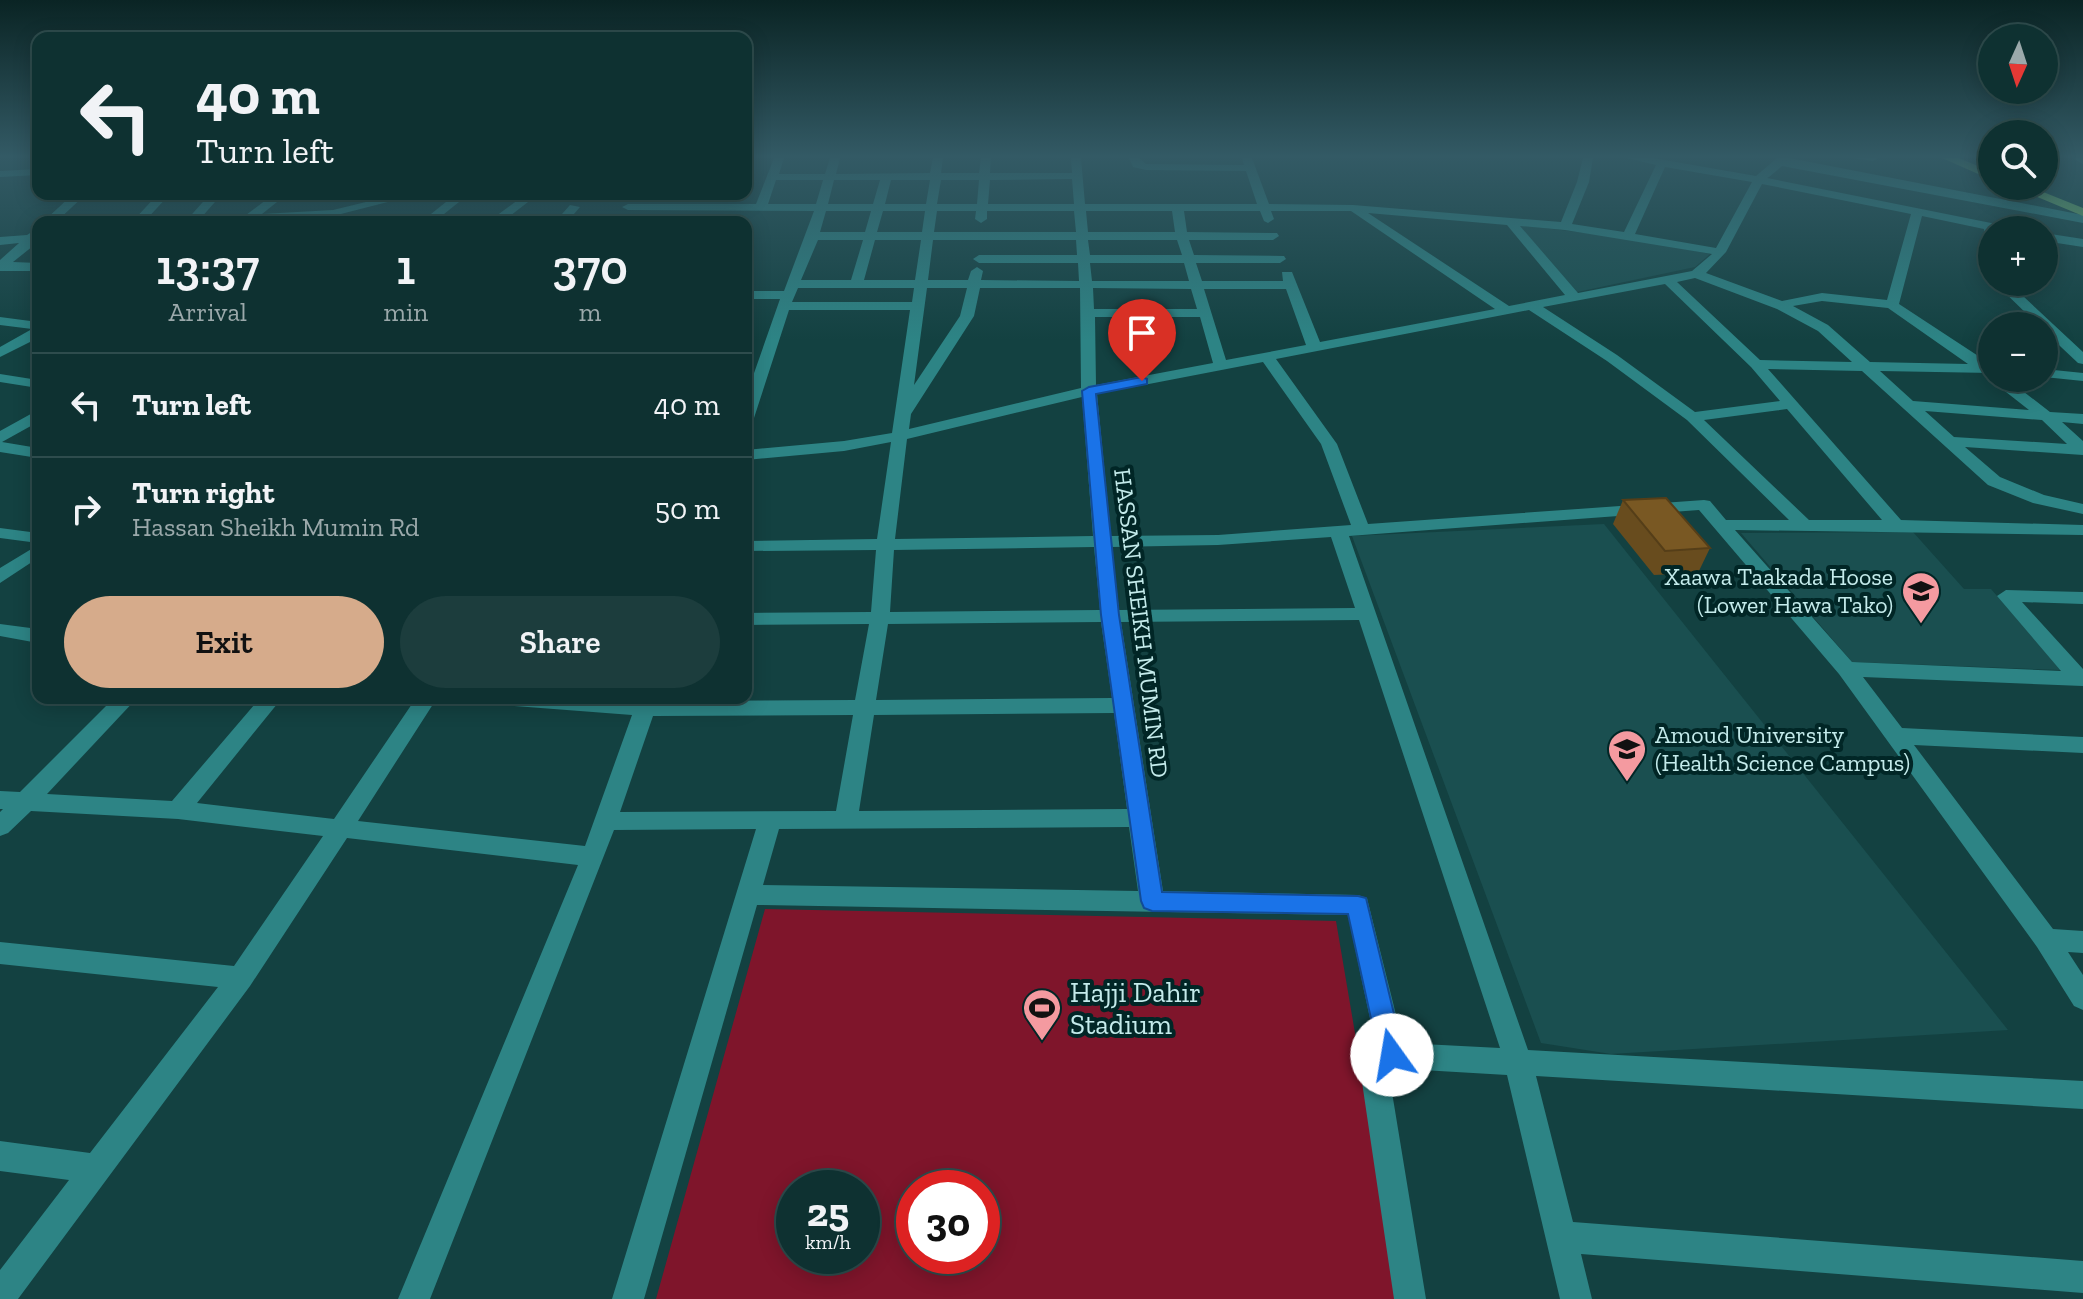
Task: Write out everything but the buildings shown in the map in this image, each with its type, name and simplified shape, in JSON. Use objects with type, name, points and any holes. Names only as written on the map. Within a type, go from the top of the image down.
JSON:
[{"type":"street","points":[[752,401],[819,219]]},
{"type":"street","points":[[856,284],[875,219]]},
{"type":"street","points":[[846,819],[880,616],[885,544],[929,219]]},
{"type":"street","points":[[902,414],[967,316],[976,283],[981,219]]},
{"type":"street","name":"HASSAN SHEIKH MUMIN RD","points":[[1081,219],[1088,313],[1089,391],[1110,615],[1152,901]]},
{"type":"street","points":[[1179,219],[1221,366]]},
{"type":"street","points":[[1268,219],[1280,259],[1314,346]]},
{"type":"street","points":[[1369,219],[1504,309]]},
{"type":"street","points":[[1473,219],[1565,226],[1720,252]]},
{"type":"street","points":[[1565,226],[1568,219]]},
{"type":"street","points":[[1628,236],[1636,219]]},
{"type":"street","points":[[752,454],[844,446],[900,436],[1089,391],[1696,274],[1709,268],[1738,219]]},
{"type":"street","points":[[1892,305],[1915,219]]},
{"type":"street","points":[[1946,219],[1978,225]]},
{"type":"street","points":[[1511,222],[1574,297]]},
{"type":"street","points":[[813,236],[1273,236]]},
{"type":"street","points":[[0,241],[32,237]]},
{"type":"street","points":[[2058,239],[2083,243]]},
{"type":"street","points":[[2,266],[32,240]]},
{"type":"street","points":[[2067,241],[2083,259]]},
{"type":"street","points":[[979,259],[1280,259]]},
{"type":"street","points":[[2,266],[32,267]]},
{"type":"street","points":[[1696,274],[1782,306],[1823,328],[1994,481],[2039,499],[2083,509]]},
{"type":"street","points":[[1668,280],[1756,364],[1896,525]]},
{"type":"street","points":[[789,295],[856,284],[1292,285]]},
{"type":"street","points":[[752,295],[789,295],[917,306]]},
{"type":"street","points":[[2015,296],[2083,360]]},
{"type":"street","points":[[1782,306],[1795,299],[1817,298],[1892,305],[1978,363]]},
{"type":"street","points":[[1529,304],[1612,358],[1692,417],[1803,524]]},
{"type":"street","points":[[1088,313],[1204,313]]},
{"type":"street","points":[[0,321],[32,328]]},
{"type":"street","points":[[0,353],[32,333]]},
{"type":"street","points":[[1266,356],[1329,444],[1361,529]]},
{"type":"street","points":[[1756,364],[1866,365],[1978,371]]},
{"type":"street","points":[[2058,374],[2083,377]]},
{"type":"street","points":[[0,378],[32,383]]},
{"type":"street","points":[[2016,392],[2083,450]]},
{"type":"street","points":[[1692,417],[1789,404]]},
{"type":"street","points":[[1910,405],[2083,419]]},
{"type":"street","points":[[0,438],[32,419]]},
{"type":"street","points":[[1949,441],[2083,450]]},
{"type":"street","points":[[0,447],[32,452]]},
{"type":"street","points":[[752,546],[1218,540],[1704,505],[1846,669],[2046,939],[2083,998]]},
{"type":"street","points":[[1721,525],[1896,525],[2083,530]]},
{"type":"street","points":[[1338,531],[1518,1061],[1576,1299]]},
{"type":"street","points":[[0,533],[32,537]]},
{"type":"street","points":[[0,577],[32,554]]},
{"type":"street","points":[[2081,679],[2006,596],[2083,598]]},
{"type":"street","points":[[752,619],[1368,614]]},
{"type":"street","points":[[0,630],[32,635]]},
{"type":"street","points":[[1846,669],[2081,679]]},
{"type":"street","points":[[0,827],[12,801],[120,704]]},
{"type":"street","points":[[178,810],[267,704]]},
{"type":"street","points":[[0,1296],[241,978],[423,704]]},
{"type":"street","points":[[414,1299],[593,857],[647,704],[866,708],[1123,705]]},
{"type":"street","points":[[1896,736],[2083,745]]},
{"type":"street","points":[[12,801],[178,810],[593,857]]},
{"type":"street","points":[[628,1299],[771,818]]},
{"type":"street","points":[[605,821],[1140,818]]},
{"type":"street","points":[[748,895],[1358,905],[1392,1055]]},
{"type":"street","points":[[2046,939],[2083,942]]},
{"type":"street","points":[[0,953],[241,978]]},
{"type":"street","points":[[1410,1299],[1372,1055],[2083,1095]]},
{"type":"street","points":[[0,1156],[94,1168]]},
{"type":"street","points":[[1561,1237],[2083,1277]]},
{"type":"shaded area","points":[[1517,225],[1629,238],[1710,254],[1695,267],[1577,292]]},
{"type":"shaded area","name":"Amoud University (Health Science Campus)","points":[[1604,524],[2008,1030],[1611,1054],[1541,1043],[1352,536]]},
{"type":"shaded area","name":"Xaawa Taakada Hoose (Lower Hawa Tako)","points":[[1913,532],[1964,589],[1991,589],[2061,670],[1852,662],[1741,533]]},
{"type":"shaded area","name":"Hajji Dahir Stadium","points":[[765,909],[1336,921],[1397,1299],[656,1299]]},
{"type":"place","name":"Xaawa Taakada Hoose (Lower Hawa Tako)","points":[[1921,625]]},
{"type":"place","name":"Amoud University (Health Science Campus)","points":[[1627,783]]},
{"type":"place","name":"Hajji Dahir Stadium","points":[[1042,1042]]},
{"type":"route","points":[[1142,381],[1089,391],[1110,615],[1152,901],[1358,905],[1392,1055]]}]
